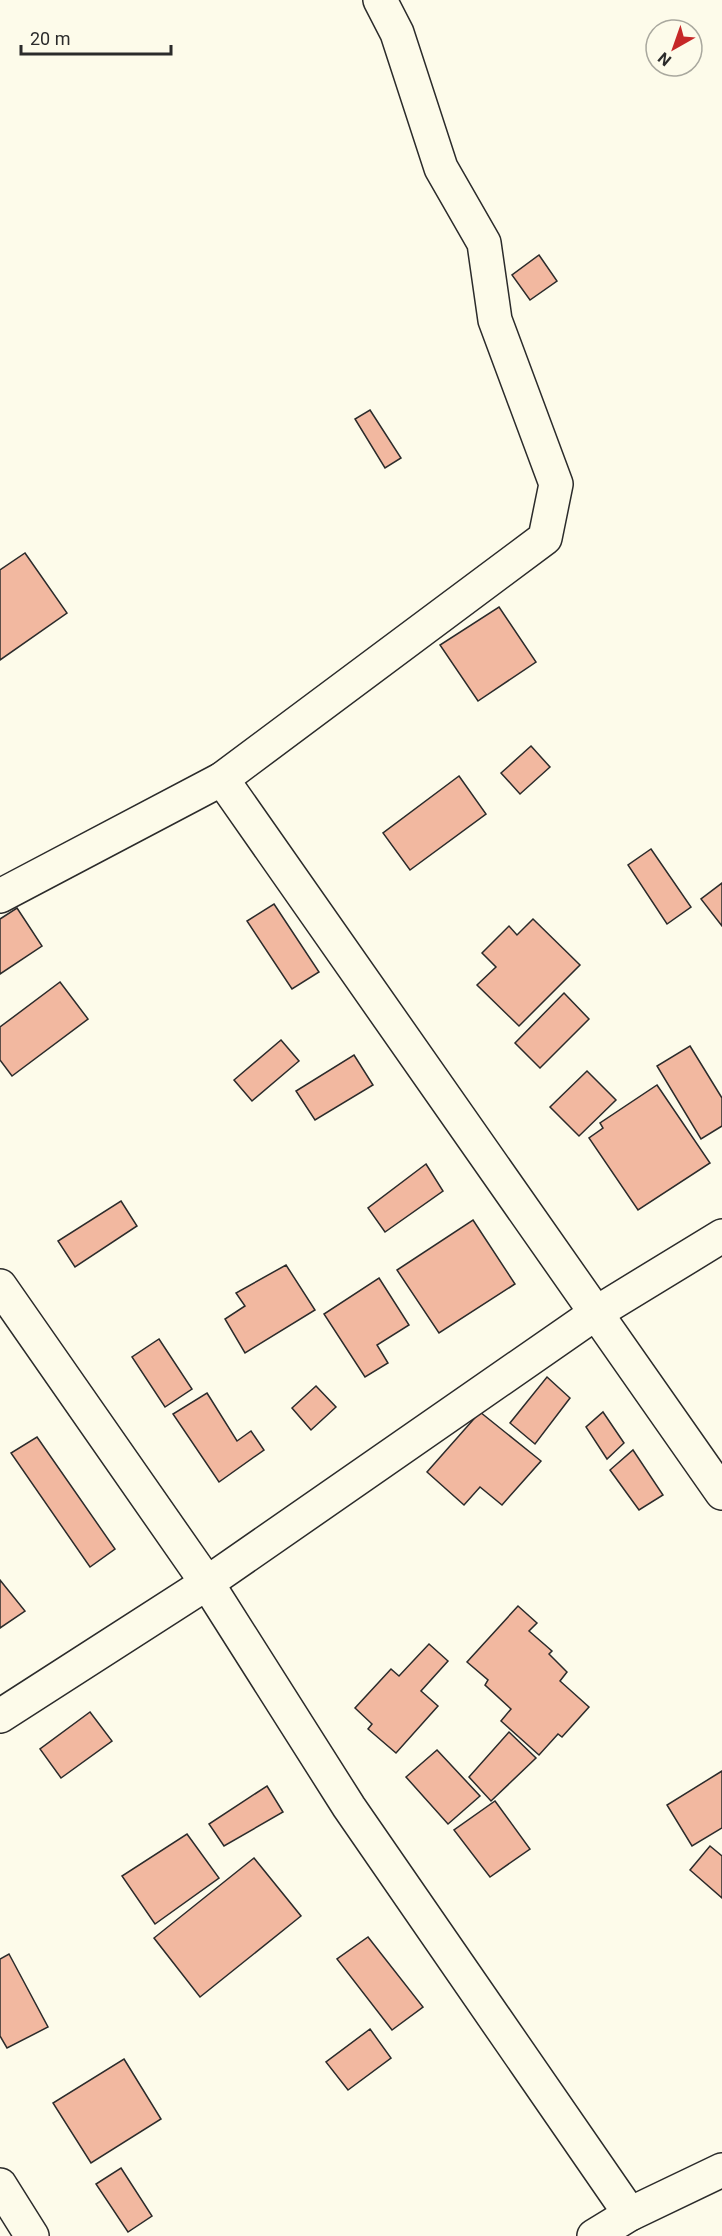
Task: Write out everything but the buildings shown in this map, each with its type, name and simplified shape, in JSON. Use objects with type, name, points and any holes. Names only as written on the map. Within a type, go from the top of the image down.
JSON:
[{"type":"street","points":[[0,896],[222,779],[545,538],[556,484],[495,320],[484,243],[441,168],[398,33],[380,0]]},
{"type":"street","points":[[222,779],[722,1493]]},
{"type":"street","points":[[0,1716],[207,1583],[596,1312],[722,1236]]},
{"type":"street","points":[[0,1286],[207,1583],[349,1807],[630,2214]]},
{"type":"street","points":[[594,2236],[630,2214],[722,2170]]},
{"type":"street","points":[[0,2185],[32,2236]]}]
